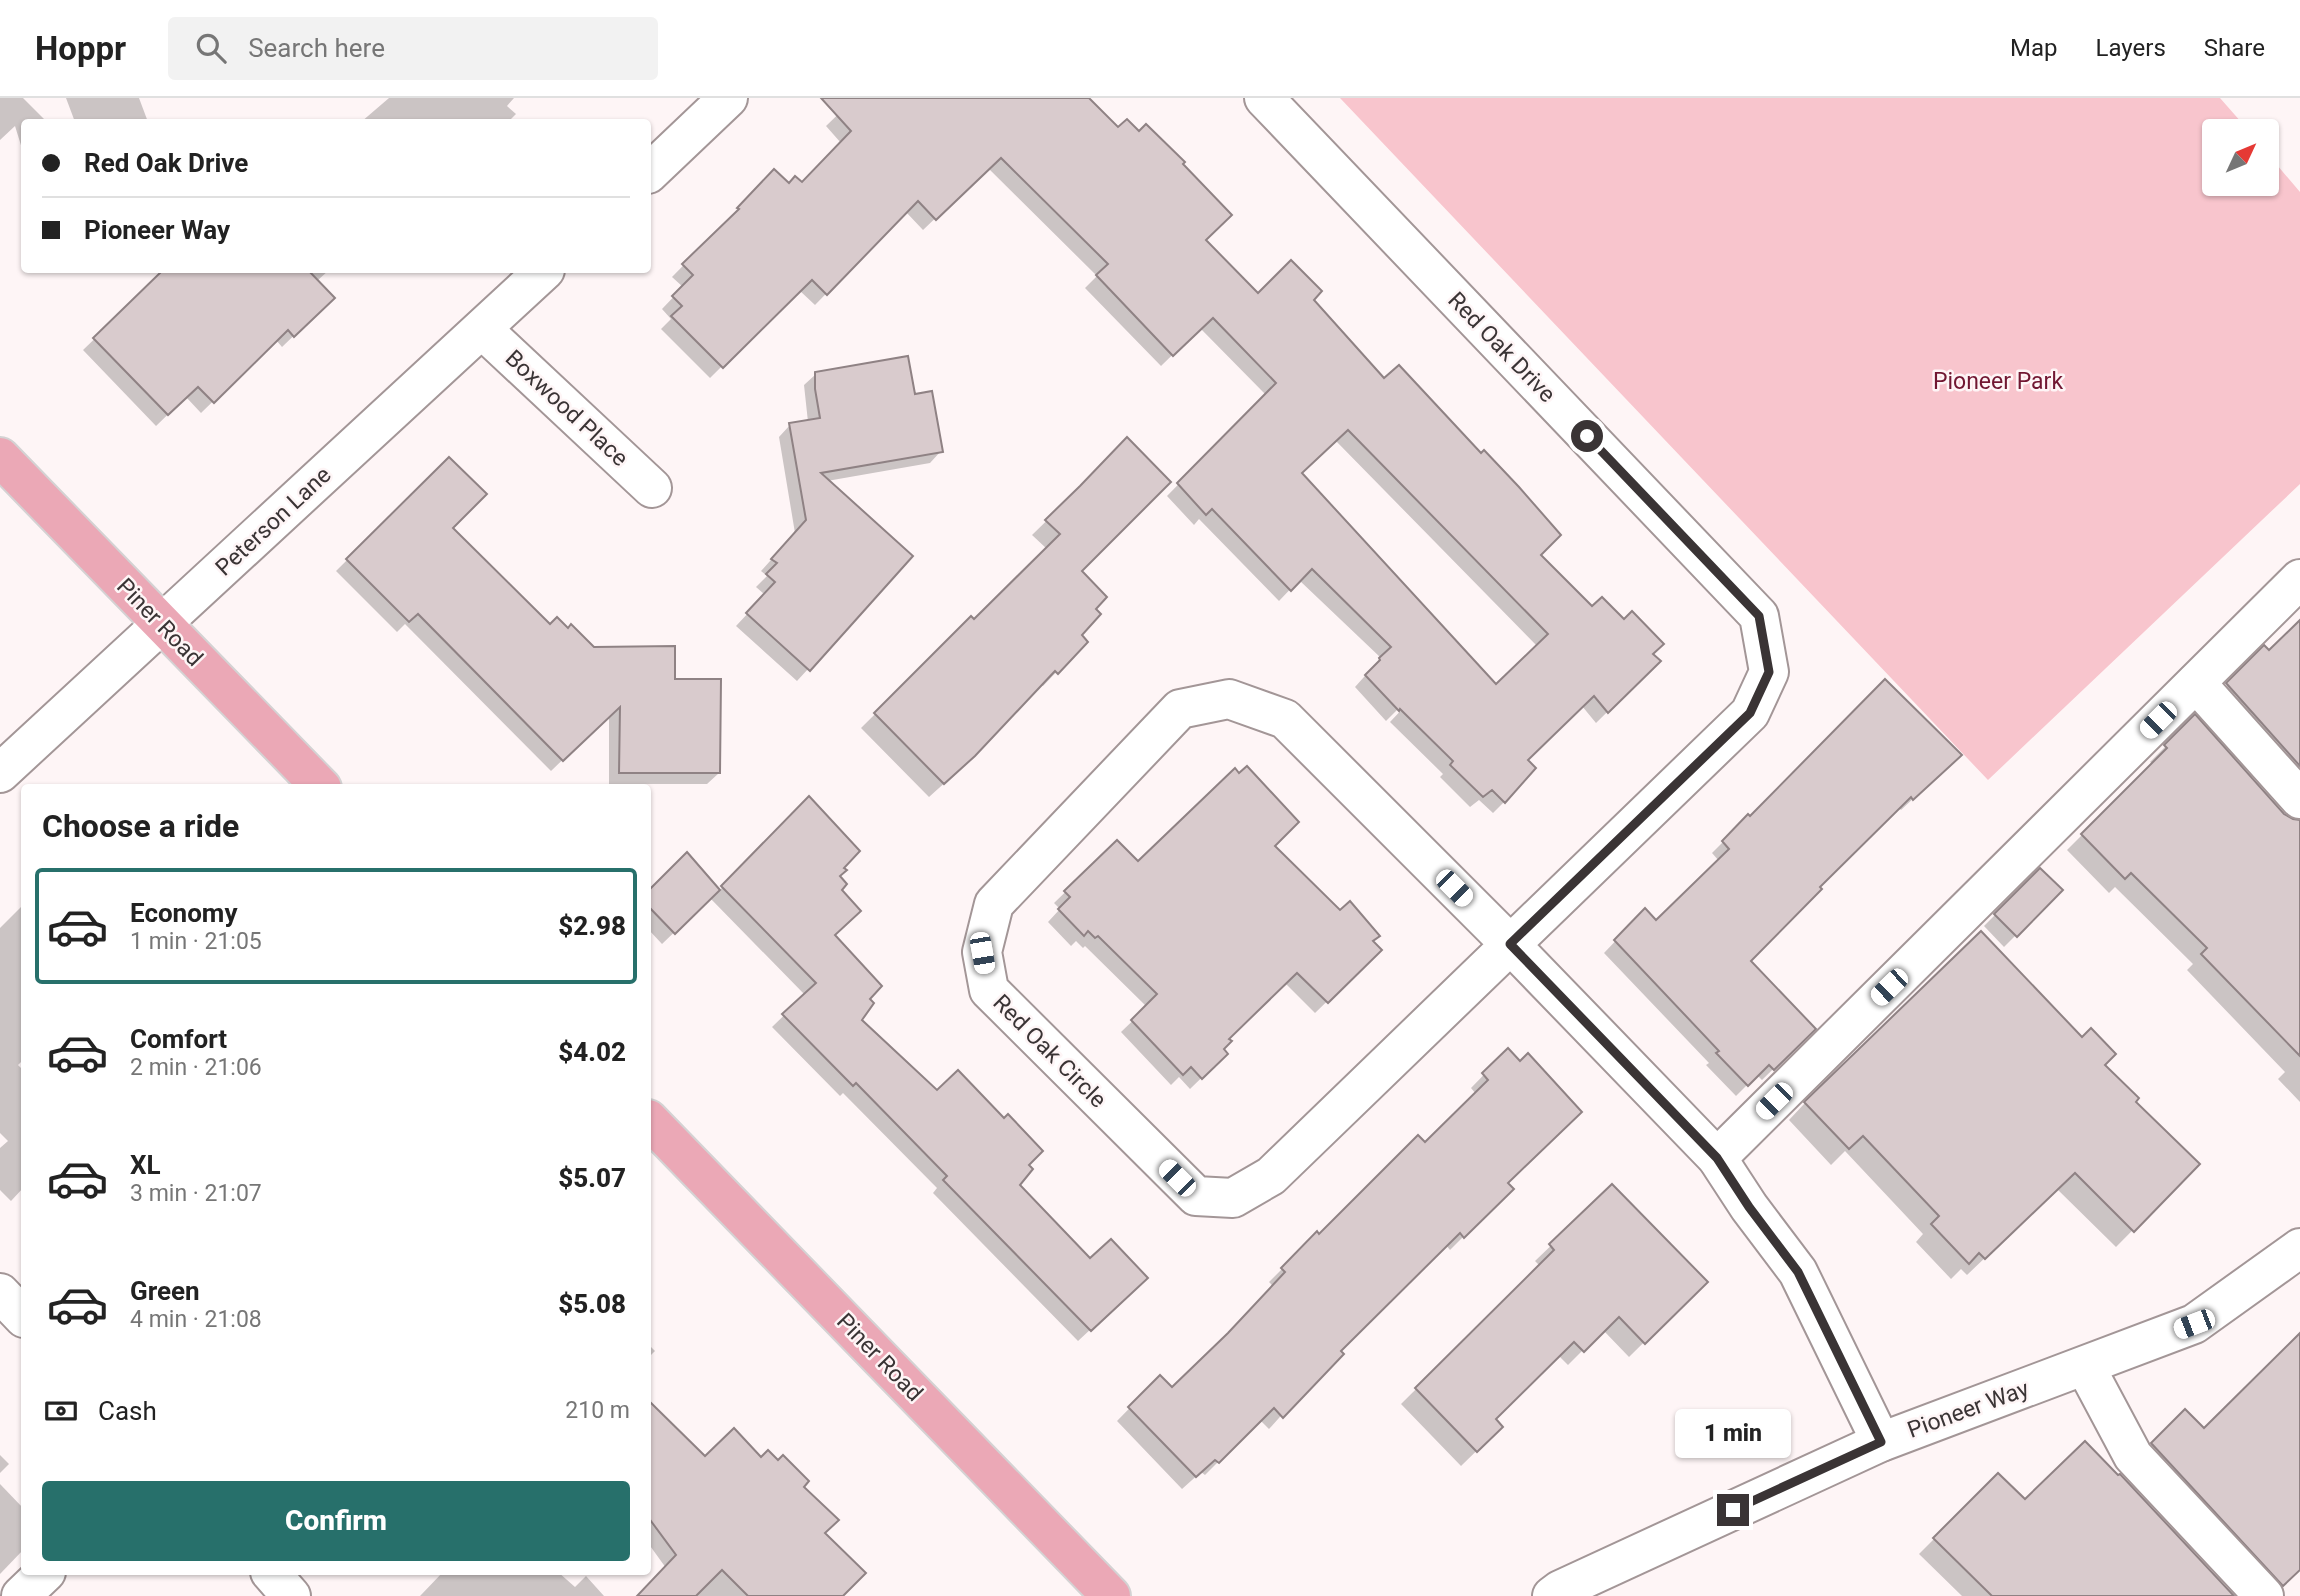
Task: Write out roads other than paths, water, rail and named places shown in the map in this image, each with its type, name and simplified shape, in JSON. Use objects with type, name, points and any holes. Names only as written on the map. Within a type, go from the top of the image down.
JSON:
[{"type":"main road","name":"Piner Road","points":[[0,457],[317,784]]},
{"type":"main road","name":"Piner Road","points":[[651,1122],[1111,1596]]},
{"type":"street","points":[[651,171],[728,98]]},
{"type":"street","name":"Red Oak Drive","points":[[1264,98],[1759,616],[1769,672],[1750,713],[1510,944]]},
{"type":"street","name":"Peterson Lane","points":[[0,773],[542,273]]},
{"type":"street","name":"Boxwood Place","points":[[482,329],[652,488]]},
{"type":"street","points":[[1717,1158],[2300,579]]},
{"type":"street","points":[[2196,682],[2300,799]]},
{"type":"street","name":"Red Oak Circle","points":[[1510,944],[1270,1176],[1233,1198],[1196,1196],[989,990],[982,953],[994,904],[1180,709],[1229,699],[1285,719],[1510,944],[1717,1158],[1749,1207],[1798,1272],[1881,1442]]},
{"type":"street","name":"Pioneer Way","points":[[1552,1596],[1881,1442],[2194,1324],[2300,1248]]},
{"type":"street","points":[[0,1293],[21,1315]]},
{"type":"street","points":[[2085,1366],[2133,1456],[2264,1596]]},
{"type":"street","points":[[22,1596],[43,1575]]},
{"type":"street","points":[[273,1575],[291,1596]]},
{"type":"park label","name":"Pioneer Park","points":[[1998,381]]}]
